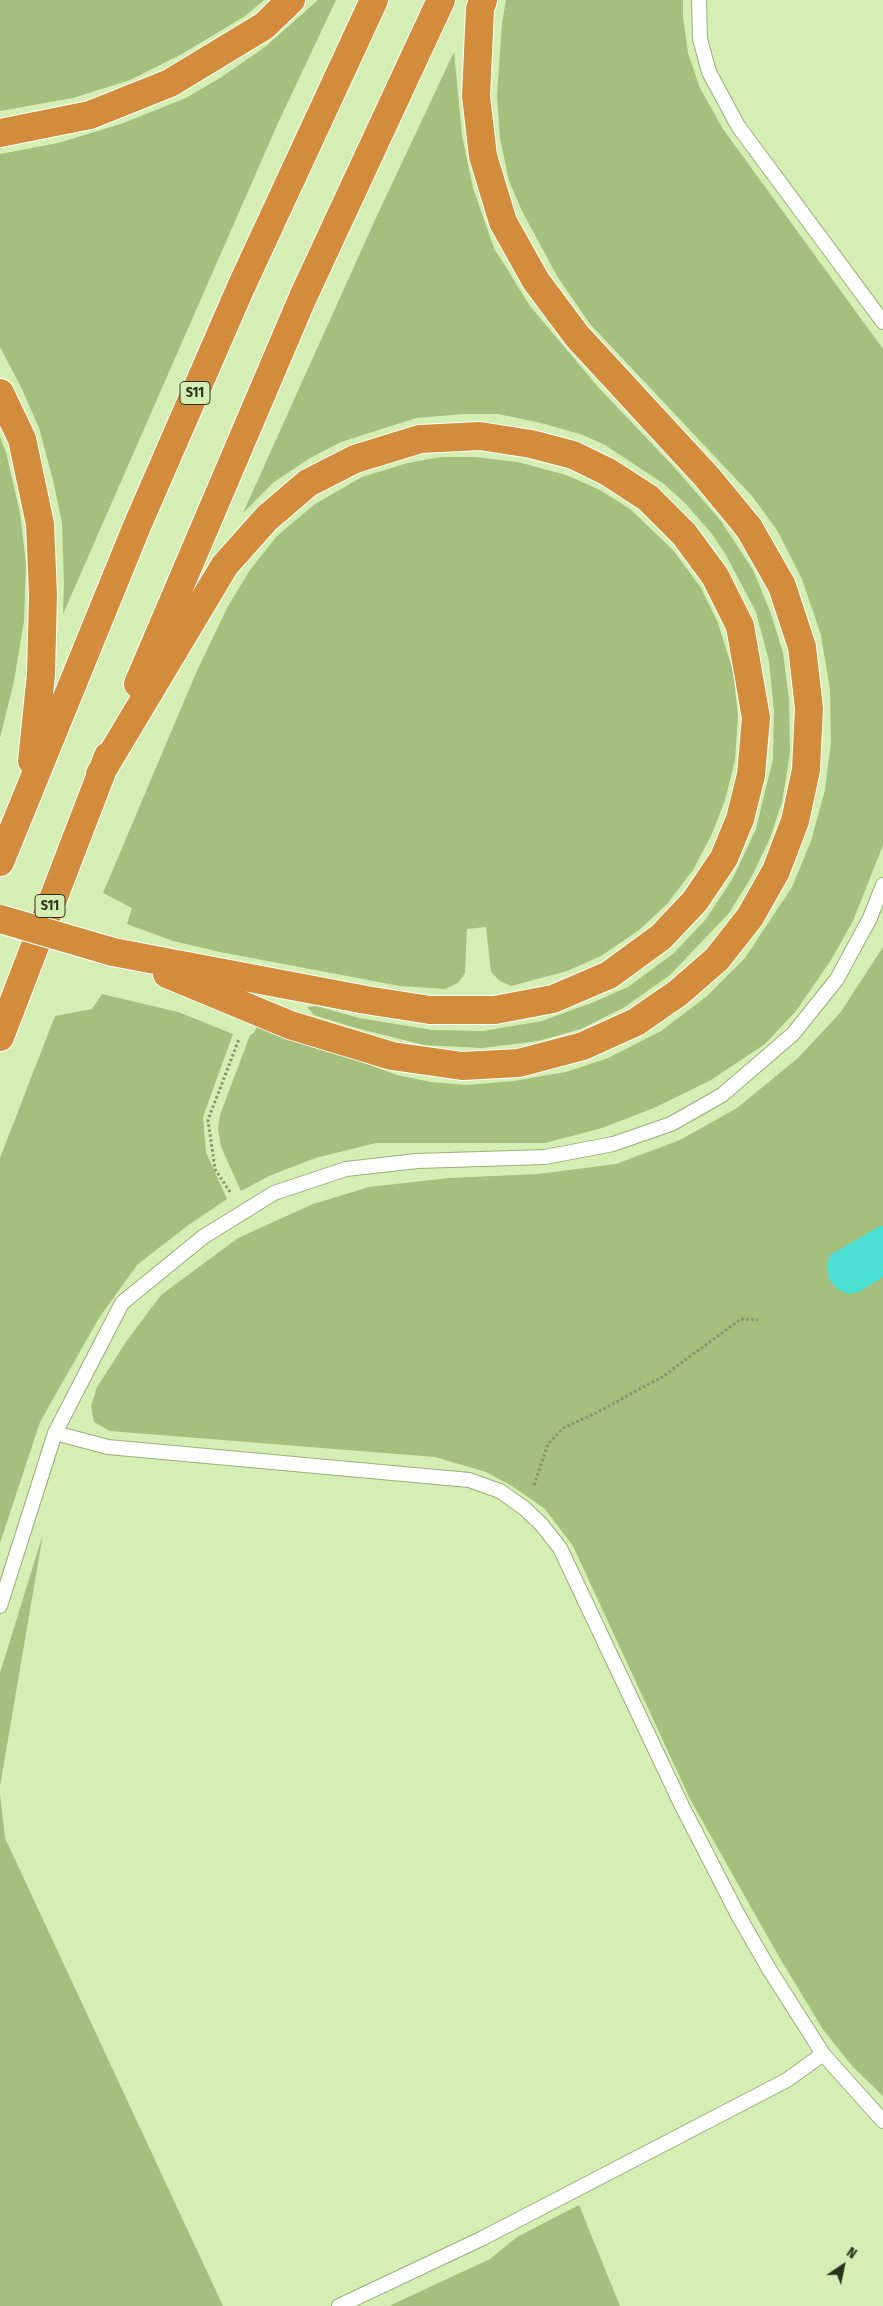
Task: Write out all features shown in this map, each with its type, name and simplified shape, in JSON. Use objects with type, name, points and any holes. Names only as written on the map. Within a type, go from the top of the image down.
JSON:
[{"type":"highway","points":[[0,133],[90,115],[170,83],[264,26],[291,0]]},
{"type":"highway","name":"S11","points":[[0,862],[137,526],[230,313],[374,0]]},
{"type":"highway","name":"S11","points":[[0,1037],[100,774],[303,297],[441,0]]},
{"type":"highway","points":[[113,952],[290,1026],[392,1056],[462,1066],[518,1063],[584,1046],[636,1022],[678,993],[717,959],[750,917],[776,872],[796,821],[806,770],[809,708],[802,647],[782,586],[749,528],[707,477],[577,336],[536,281],[504,222],[484,156],[476,96],[480,9],[483,0]]},
{"type":"highway","points":[[0,393],[22,439],[40,524],[43,595],[41,674],[29,791]]},
{"type":"highway","points":[[0,919],[113,952],[347,997],[430,1010],[496,1010],[553,999],[609,975],[661,937],[695,901],[724,858],[740,819],[751,775],[756,718],[740,626],[715,576],[684,534],[648,498],[608,472],[573,455],[531,444],[480,436],[420,439],[355,459],[308,483],[267,518],[225,565],[100,774]]},
{"type":"lane","points":[[699,0],[700,39],[709,72],[738,126],[883,322]]},
{"type":"lane","points":[[0,1606],[55,1433],[122,1303],[203,1237],[274,1193],[346,1169],[417,1161],[545,1157],[613,1144],[671,1124],[722,1094],[793,1034],[837,980],[870,918],[883,885]]},
{"type":"lane","points":[[55,1433],[108,1447],[470,1480],[500,1492],[524,1508],[541,1524],[560,1548],[676,1796],[769,1969],[823,2054],[883,2121]]},
{"type":"lane","points":[[339,2306],[483,2238],[770,2089],[787,2080],[823,2054]]},
{"type":"path","points":[[242,1030],[208,1120],[215,1169],[243,1213]]},
{"type":"path","points":[[524,1508],[542,1466],[548,1444],[563,1428],[662,1378],[741,1319],[758,1320]]},
{"type":"green space","points":[[0,0],[264,0],[245,16],[182,54],[130,80],[73,98],[0,111]]},
{"type":"green space","points":[[318,0],[336,0],[278,123],[63,614],[62,523],[53,480],[39,428],[21,387],[0,347],[0,154],[58,143],[121,124],[186,98],[220,78],[265,47]]},
{"type":"green space","points":[[506,0],[683,0],[683,17],[688,53],[700,88],[723,129],[883,349],[883,845],[853,921],[831,960],[796,1011],[765,1044],[711,1080],[654,1108],[602,1128],[545,1143],[376,1143],[315,1158],[269,1176],[241,1191],[221,1147],[218,1129],[220,1115],[250,1035],[254,1033],[258,1024],[397,1075],[431,1082],[467,1085],[513,1081],[566,1072],[608,1058],[661,1031],[707,996],[745,958],[792,887],[811,841],[825,790],[831,742],[830,690],[821,635],[802,579],[777,530],[752,496],[590,324],[557,276],[522,211],[509,181],[500,138],[497,96],[502,23]]},
{"type":"green space","points":[[454,52],[462,135],[473,188],[494,248],[530,306],[598,387],[675,468],[721,521],[753,570],[771,614],[783,653],[789,699],[790,753],[782,802],[770,838],[752,876],[729,913],[670,975],[623,1008],[581,1029],[538,1041],[482,1048],[424,1045],[314,1015],[307,1007],[316,1006],[359,1018],[432,1030],[483,1031],[542,1021],[628,987],[674,953],[706,919],[733,878],[756,829],[773,759],[774,711],[769,661],[756,612],[726,555],[712,534],[686,504],[664,484],[605,445],[583,435],[541,423],[498,414],[464,414],[416,418],[341,442],[310,458],[274,482],[243,513],[375,220]]},
{"type":"green space","points":[[0,437],[6,452],[20,513],[26,564],[24,621],[14,681],[0,738]]},
{"type":"green space","points":[[441,457],[474,457],[518,462],[566,475],[600,490],[630,509],[673,550],[701,588],[718,623],[733,671],[738,716],[735,760],[725,800],[711,836],[693,870],[667,904],[639,930],[601,956],[567,971],[511,986],[500,981],[491,972],[486,927],[467,929],[465,973],[458,983],[445,989],[400,986],[220,952],[173,941],[127,924],[132,908],[103,893],[196,673],[227,608],[250,570],[277,536],[315,504],[362,477],[408,463]]},
{"type":"green space","points":[[883,947],[883,2096],[852,2066],[822,2028],[778,1955],[690,1799],[573,1546],[545,1509],[512,1486],[486,1472],[435,1457],[110,1431],[94,1422],[91,1406],[97,1387],[128,1339],[161,1295],[238,1238],[313,1204],[369,1187],[449,1178],[538,1174],[616,1164],[680,1140],[737,1108],[798,1058],[840,1013]]},
{"type":"green space","points":[[102,994],[178,1012],[233,1034],[203,1117],[206,1152],[227,1199],[187,1226],[137,1265],[99,1318],[40,1422],[0,1543],[0,1158],[55,1016],[92,1009]]},
{"type":"green space","points":[[43,1534],[0,1786],[0,1673]]},
{"type":"green space","points":[[0,1794],[5,1838],[223,2306],[0,2306]]},
{"type":"green space","points":[[579,2205],[620,2306],[389,2306],[490,2259],[517,2237]]},
{"type":"water","points":[[883,1226],[883,1277],[859,1292],[848,1294],[837,1289],[829,1279],[827,1265],[830,1255]]}]
